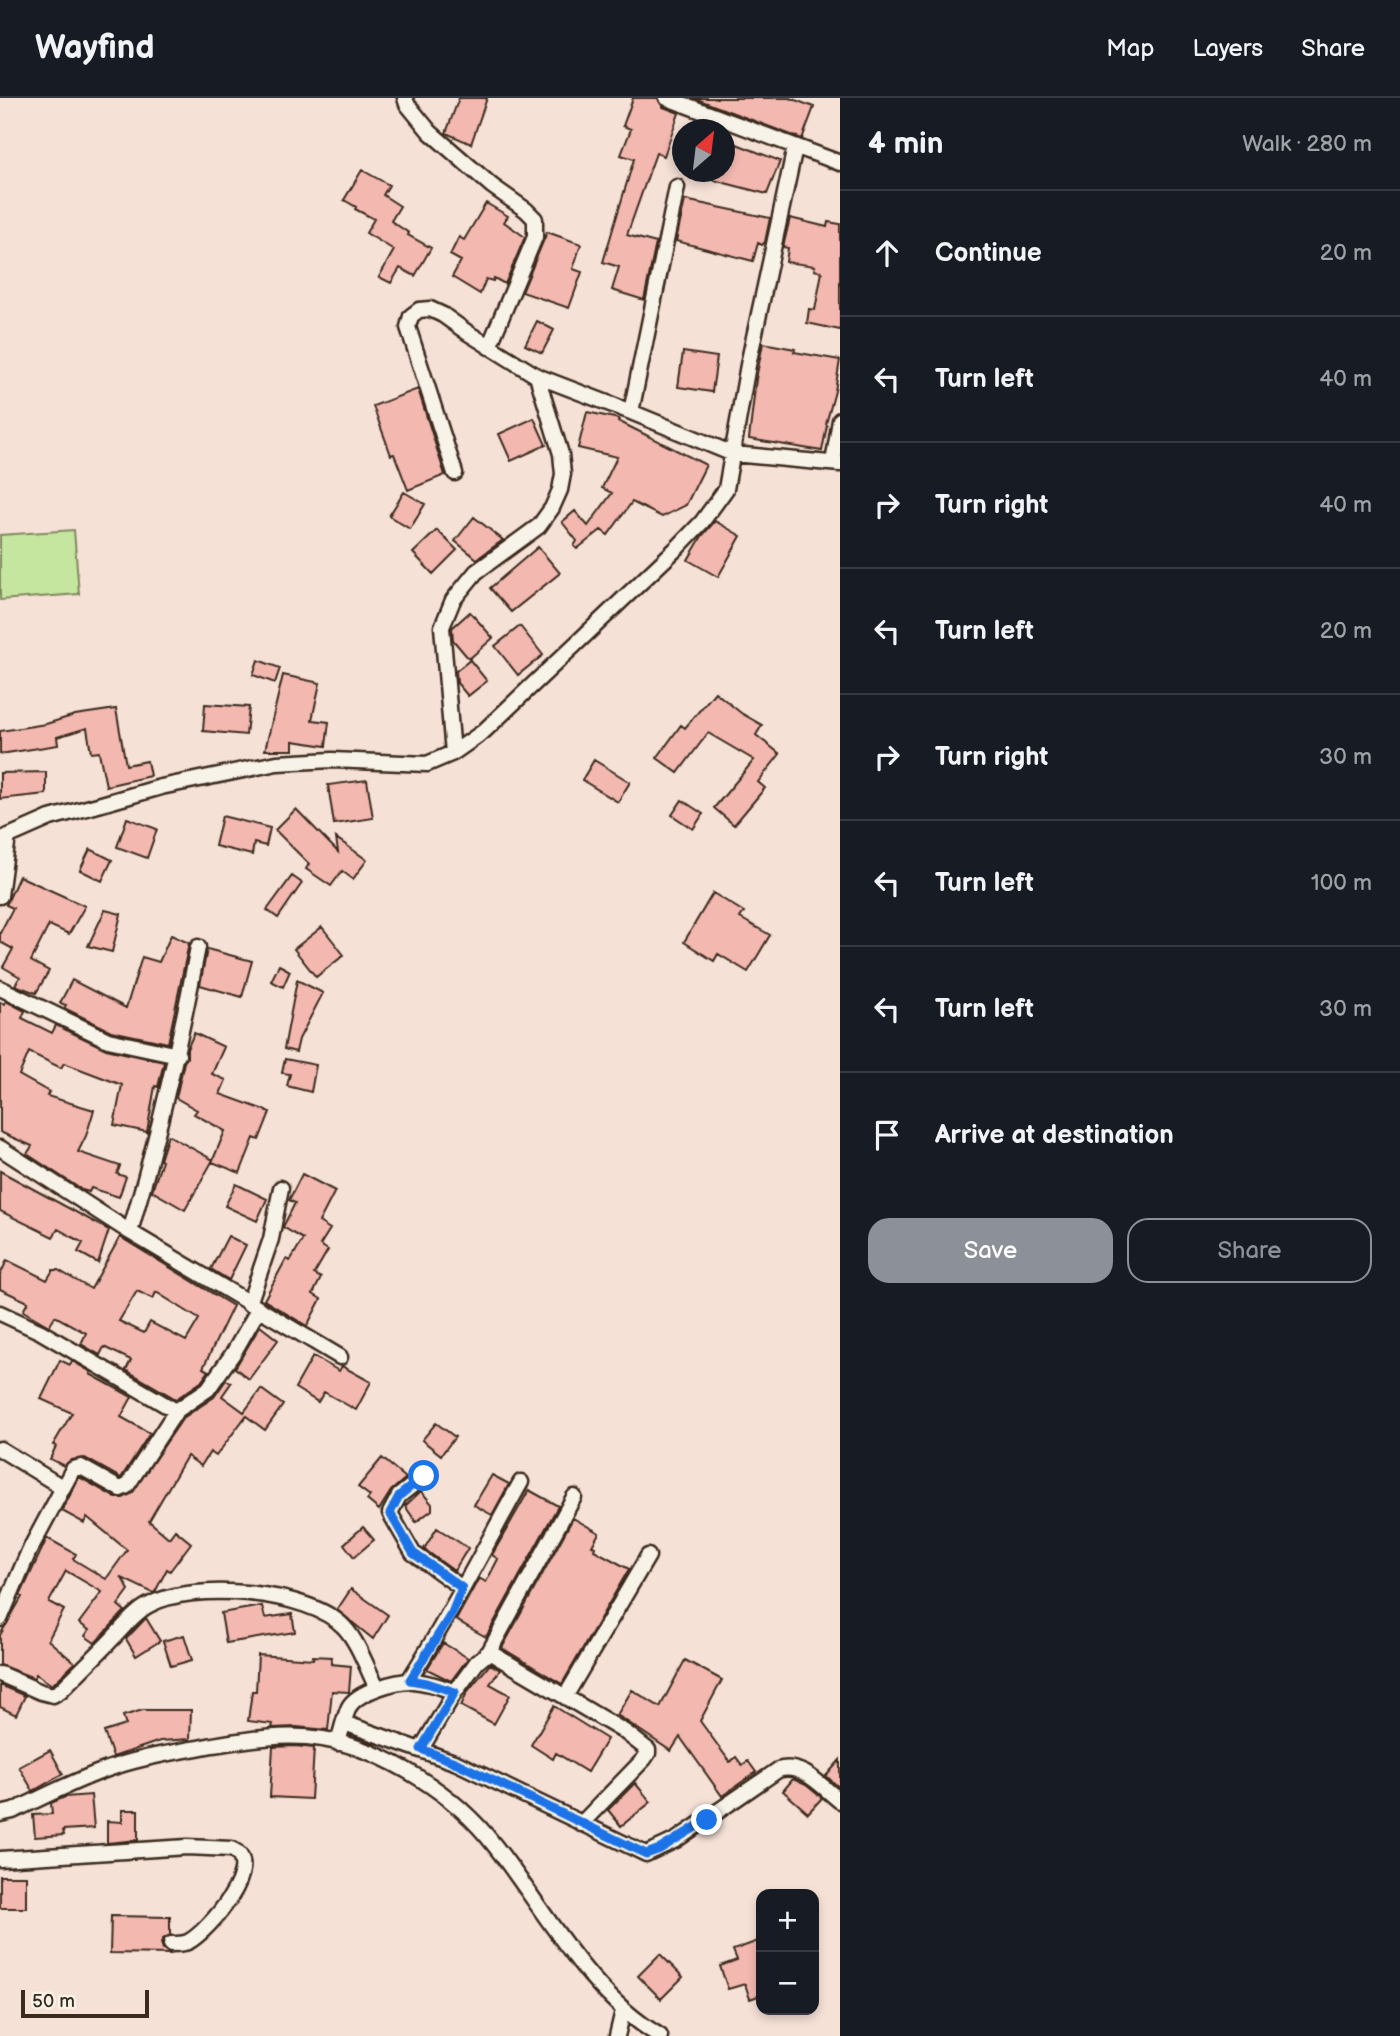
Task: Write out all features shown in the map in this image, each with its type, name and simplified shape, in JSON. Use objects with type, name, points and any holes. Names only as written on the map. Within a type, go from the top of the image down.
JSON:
[{"type":"street","points":[[405,98],[429,132],[492,186],[536,219],[535,237],[489,347]]},
{"type":"street","points":[[667,98],[840,163]]},
{"type":"street","points":[[0,896],[4,838],[50,818],[161,787],[277,763],[332,760],[427,764],[453,753],[483,732],[702,522],[726,489],[748,365],[795,147]]},
{"type":"street","points":[[632,412],[677,187]]},
{"type":"street","points":[[455,473],[408,327],[411,316],[419,310],[430,309],[443,315],[537,376],[733,454],[837,464],[840,420]]},
{"type":"street","points":[[453,753],[442,627],[453,600],[476,572],[539,526],[552,508],[560,490],[563,474],[561,454],[537,376]]},
{"type":"street","points":[[130,1232],[155,1148],[198,947]]},
{"type":"street","points":[[0,988],[108,1040],[177,1055]]},
{"type":"street","points":[[0,1148],[130,1232],[340,1357]]},
{"type":"street","points":[[0,1619],[29,1551],[73,1469],[81,1467],[124,1489],[176,1410],[208,1389],[234,1352],[254,1307],[281,1188]]},
{"type":"street","points":[[0,1313],[41,1332],[176,1410]]},
{"type":"street","points":[[0,1449],[62,1487]]},
{"type":"street","points":[[424,1476],[399,1496],[390,1513],[413,1553],[462,1588]]},
{"type":"street","points":[[410,1680],[452,1613],[462,1588],[521,1482]]},
{"type":"street","points":[[421,1749],[455,1692],[477,1662],[489,1652],[575,1497]]},
{"type":"street","points":[[565,1697],[648,1556]]},
{"type":"street","points":[[0,1674],[53,1695],[148,1605],[173,1595],[230,1590],[271,1595],[302,1604],[343,1626],[377,1688]]},
{"type":"street","points":[[489,1652],[625,1732],[648,1750],[644,1759],[581,1824]]},
{"type":"street","points":[[338,1743],[349,1706],[357,1697],[377,1688],[410,1680],[455,1692]]},
{"type":"street","points":[[344,1723],[457,1763],[646,1854],[676,1840],[778,1770],[790,1766],[810,1777],[840,1801]]},
{"type":"street","points":[[0,1814],[13,1811],[104,1770],[159,1755],[259,1737],[324,1739],[338,1743],[405,1769],[438,1789],[493,1843],[583,1967],[623,2011],[660,2036]]},
{"type":"street","points":[[0,1859],[187,1847],[236,1851],[241,1856],[242,1873],[226,1904],[201,1934],[186,1943],[172,1944]]},
{"type":"street","points":[[617,2036],[623,2011]]},
{"type":"green space","points":[[74,530],[79,594],[0,600],[0,535]]},
{"type":"building","points":[[459,98],[487,98],[471,144],[446,133]]},
{"type":"building","points":[[633,98],[658,98],[663,107],[679,113],[677,119],[672,119],[672,133],[664,156],[656,153],[627,235],[656,243],[644,300],[612,290],[619,267],[603,262],[634,159],[621,155],[631,129],[623,126]]},
{"type":"building","points":[[694,98],[790,98],[814,107],[802,139]]},
{"type":"building","points":[[735,143],[780,161],[767,194],[721,182],[735,182]]},
{"type":"building","points":[[362,170],[389,185],[383,195],[400,206],[391,221],[431,248],[415,276],[400,268],[391,283],[379,277],[394,250],[366,233],[374,219],[344,200]]},
{"type":"building","points":[[685,200],[770,218],[765,242],[762,245],[758,243],[753,261],[676,241]]},
{"type":"building","points":[[486,203],[508,216],[504,222],[525,237],[505,284],[494,278],[493,281],[486,279],[480,294],[452,277],[461,261],[450,255],[459,237],[464,240]]},
{"type":"building","points":[[790,218],[827,227],[828,222],[840,224],[840,330],[807,323],[809,309],[815,310],[822,272],[814,270],[815,266],[786,262],[788,248],[783,247]]},
{"type":"building","points":[[547,232],[581,244],[573,269],[582,272],[569,308],[522,292]]},
{"type":"building","points":[[537,321],[554,330],[542,353],[525,345]]},
{"type":"building","points":[[763,343],[795,349],[794,352],[840,360],[822,451],[749,439]]},
{"type":"building","points":[[683,352],[717,357],[712,392],[678,387]]},
{"type":"building","points":[[418,389],[445,475],[408,490],[394,454],[391,455],[373,406]]},
{"type":"building","points":[[587,412],[619,419],[618,421],[706,465],[686,505],[662,517],[632,502],[608,535],[601,530],[577,549],[574,546],[577,541],[562,522],[575,511],[588,526],[612,493],[602,488],[617,457],[578,448]]},
{"type":"building","points":[[534,418],[546,445],[511,461],[499,434]]},
{"type":"building","points":[[404,492],[425,504],[410,529],[389,516]]},
{"type":"building","points":[[474,517],[503,540],[477,559],[455,541]]},
{"type":"building","points":[[715,521],[741,536],[718,577],[688,560],[702,536]]},
{"type":"building","points":[[437,530],[457,550],[433,574],[413,553]]},
{"type":"building","points":[[538,547],[560,573],[511,612],[490,588]]},
{"type":"building","points":[[470,612],[493,638],[469,659],[453,640],[452,628]]},
{"type":"building","points":[[520,626],[543,655],[518,675],[495,646]]},
{"type":"building","points":[[258,660],[280,668],[275,683],[253,675]]},
{"type":"building","points":[[470,660],[487,681],[468,696],[457,683],[456,671]]},
{"type":"building","points":[[283,675],[320,683],[312,720],[329,722],[326,746],[293,741],[293,750],[265,750]]},
{"type":"building","points":[[715,692],[741,713],[762,725],[756,735],[780,754],[758,782],[765,788],[734,825],[714,808],[754,760],[708,733],[678,773],[657,758],[681,725],[685,728]]},
{"type":"building","points":[[205,704],[249,707],[246,735],[203,731]]},
{"type":"building","points":[[116,709],[126,765],[147,761],[150,776],[106,786],[99,752],[91,753],[87,728],[57,737],[58,745],[0,754],[0,731]]},
{"type":"building","points":[[594,760],[630,782],[618,802],[582,780]]},
{"type":"building","points":[[46,772],[46,794],[0,799],[0,773]]},
{"type":"building","points":[[367,780],[373,818],[334,824],[328,785]]},
{"type":"building","points":[[682,800],[703,814],[693,829],[672,815]]},
{"type":"building","points":[[296,809],[338,852],[336,838],[367,860],[353,879],[342,871],[331,886],[306,869],[309,864],[275,830]]},
{"type":"building","points":[[222,816],[270,828],[266,846],[254,843],[252,855],[215,846]]},
{"type":"building","points":[[127,818],[157,829],[147,858],[117,847]]},
{"type":"building","points":[[90,849],[112,860],[102,881],[80,870]]},
{"type":"building","points":[[19,876],[85,906],[69,934],[49,925],[31,961],[49,971],[36,993],[15,985],[20,977],[3,967],[13,949],[0,942],[0,933],[13,908],[6,905]]},
{"type":"building","points":[[292,876],[302,883],[278,918],[267,910]]},
{"type":"building","points":[[713,893],[744,912],[740,918],[770,935],[748,972],[718,954],[714,961],[684,942]]},
{"type":"building","points":[[105,910],[121,914],[112,952],[88,946]]},
{"type":"building","points":[[322,927],[344,955],[316,977],[294,949]]},
{"type":"building","points":[[171,935],[189,943],[168,1043],[111,1031],[64,1008],[66,1005],[60,1003],[72,980],[126,1008],[142,957],[159,962]]},
{"type":"building","points":[[207,949],[252,961],[242,997],[200,985]]},
{"type":"building","points":[[279,965],[290,971],[283,987],[271,981]]},
{"type":"building","points":[[297,980],[323,993],[299,1039],[296,1052],[284,1049]]},
{"type":"building","points":[[6,1001],[25,1011],[22,1018],[52,1033],[56,1025],[106,1049],[164,1062],[158,1087],[155,1086],[147,1132],[114,1125],[122,1085],[64,1063],[61,1068],[29,1052],[19,1075],[49,1092],[47,1096],[94,1110],[78,1152],[120,1166],[117,1174],[126,1177],[119,1197],[91,1188],[89,1192],[82,1190],[27,1154],[32,1146],[0,1132],[0,1002],[4,1004]]},
{"type":"building","points":[[194,1033],[224,1047],[212,1074],[226,1080],[220,1094],[270,1112],[259,1140],[254,1138],[240,1173],[212,1162],[225,1131],[194,1114],[197,1110],[176,1098],[187,1049]]},
{"type":"building","points":[[285,1059],[316,1065],[311,1092],[287,1086],[290,1074],[282,1073]]},
{"type":"building","points":[[168,1135],[213,1160],[185,1210],[152,1191]]},
{"type":"building","points":[[0,1171],[109,1230],[98,1263],[78,1252],[83,1243],[58,1229],[53,1237],[0,1211]]},
{"type":"building","points":[[302,1174],[335,1191],[319,1222],[330,1229],[320,1245],[328,1250],[314,1274],[321,1278],[313,1294],[321,1299],[307,1326],[264,1300],[286,1259],[290,1261],[303,1239],[283,1227],[295,1203],[289,1200]]},
{"type":"building","points":[[236,1184],[267,1199],[257,1221],[225,1206]]},
{"type":"building","points":[[228,1236],[246,1245],[229,1280],[211,1269]]},
{"type":"building","points":[[120,1237],[233,1306],[203,1368],[209,1371],[201,1382],[176,1399],[126,1370],[131,1360],[104,1347],[100,1355],[81,1344],[86,1333],[55,1316],[49,1326],[23,1311],[28,1302],[0,1289],[0,1275],[7,1260],[47,1280],[53,1270],[58,1270],[91,1289]],"holes":[[[137,1291],[153,1299],[156,1292],[199,1319],[186,1341],[150,1322],[144,1333],[119,1321]]]},
{"type":"building","points":[[260,1326],[278,1340],[249,1379],[235,1368]]},
{"type":"building","points":[[313,1356],[339,1371],[342,1366],[371,1382],[356,1410],[324,1392],[318,1402],[295,1388]]},
{"type":"building","points":[[60,1360],[70,1365],[72,1361],[132,1397],[121,1417],[150,1433],[121,1478],[85,1458],[71,1460],[64,1466],[50,1459],[56,1446],[53,1445],[72,1413],[41,1399]]},
{"type":"building","points":[[226,1380],[231,1383],[222,1396],[244,1412],[261,1389],[283,1405],[265,1430],[246,1416],[216,1456],[210,1452],[201,1466],[187,1456],[149,1521],[169,1538],[175,1530],[191,1543],[170,1571],[167,1569],[155,1592],[122,1578],[129,1590],[118,1605],[125,1611],[95,1643],[85,1636],[89,1630],[79,1623],[102,1592],[66,1571],[49,1602],[64,1610],[48,1640],[75,1663],[52,1685],[36,1674],[34,1678],[0,1665],[0,1635],[22,1597],[20,1596],[47,1538],[76,1554],[73,1559],[106,1579],[127,1550],[87,1517],[84,1523],[62,1511],[79,1477],[116,1498],[131,1494],[183,1418],[214,1397]]},
{"type":"building","points":[[436,1423],[455,1437],[441,1455],[422,1440]]},
{"type":"building","points":[[382,1458],[406,1478],[391,1491],[379,1510],[367,1500],[370,1496],[358,1487]]},
{"type":"building","points":[[492,1475],[509,1484],[492,1515],[474,1505]]},
{"type":"building","points":[[529,1490],[558,1506],[486,1637],[456,1620],[479,1578],[486,1582],[498,1559],[492,1555]]},
{"type":"building","points":[[421,1491],[432,1504],[432,1510],[416,1522],[405,1506]]},
{"type":"building","points":[[573,1518],[599,1533],[592,1546],[595,1547],[594,1550],[629,1569],[562,1684],[502,1648]]},
{"type":"building","points":[[363,1527],[374,1540],[354,1557],[344,1544]]},
{"type":"building","points":[[437,1528],[468,1548],[454,1571],[424,1549]]},
{"type":"building","points":[[351,1589],[388,1615],[373,1639],[337,1610]]},
{"type":"building","points":[[262,1606],[265,1618],[292,1614],[295,1632],[226,1643],[221,1613]]},
{"type":"building","points":[[146,1618],[160,1641],[136,1656],[126,1639]]},
{"type":"building","points":[[184,1635],[192,1660],[171,1666],[163,1641]]},
{"type":"building","points":[[443,1643],[468,1658],[451,1681],[427,1669]]},
{"type":"building","points":[[258,1655],[313,1659],[313,1656],[332,1657],[331,1664],[351,1666],[349,1692],[332,1691],[328,1730],[272,1728],[273,1724],[248,1721],[252,1691],[256,1691]]},
{"type":"building","points":[[685,1660],[722,1680],[700,1721],[730,1762],[736,1757],[742,1765],[748,1761],[756,1772],[722,1796],[680,1737],[671,1751],[617,1715],[632,1690],[660,1707]]},
{"type":"building","points":[[490,1664],[500,1670],[490,1684],[510,1695],[494,1724],[461,1706],[467,1692]]},
{"type":"building","points":[[0,1685],[25,1696],[16,1715],[0,1707]]},
{"type":"building","points":[[554,1706],[607,1739],[587,1772],[556,1753],[553,1759],[531,1745]]},
{"type":"building","points":[[143,1710],[191,1710],[190,1739],[160,1741],[113,1757],[104,1732],[126,1725],[123,1716]]},
{"type":"building","points":[[273,1747],[314,1748],[311,1799],[270,1797]]},
{"type":"building","points":[[50,1750],[63,1774],[33,1791],[19,1767]]},
{"type":"building","points":[[840,1760],[840,1788],[826,1776]]},
{"type":"building","points":[[793,1779],[806,1785],[822,1798],[808,1813],[783,1791]]},
{"type":"building","points":[[635,1783],[651,1802],[621,1826],[608,1810]]},
{"type":"building","points":[[91,1795],[94,1828],[63,1830],[64,1835],[35,1837],[33,1815],[52,1814],[51,1803],[65,1797]]},
{"type":"building","points":[[122,1810],[138,1810],[138,1840],[107,1843],[107,1821],[122,1822]]},
{"type":"building","points":[[0,1876],[26,1876],[26,1908],[0,1908]]},
{"type":"building","points":[[111,1916],[170,1917],[170,1935],[161,1943],[163,1949],[170,1954],[110,1953]]},
{"type":"building","points":[[756,1942],[756,1997],[750,1999],[745,1984],[728,1989],[720,1966],[737,1960],[733,1950]]},
{"type":"building","points":[[660,1954],[683,1977],[661,1999],[638,1976]]},
{"type":"route","points":[[424,1476],[399,1496],[390,1513],[413,1553],[462,1588],[452,1613],[410,1680],[455,1692],[421,1749],[457,1763],[646,1854],[660,1849],[707,1820]]}]
